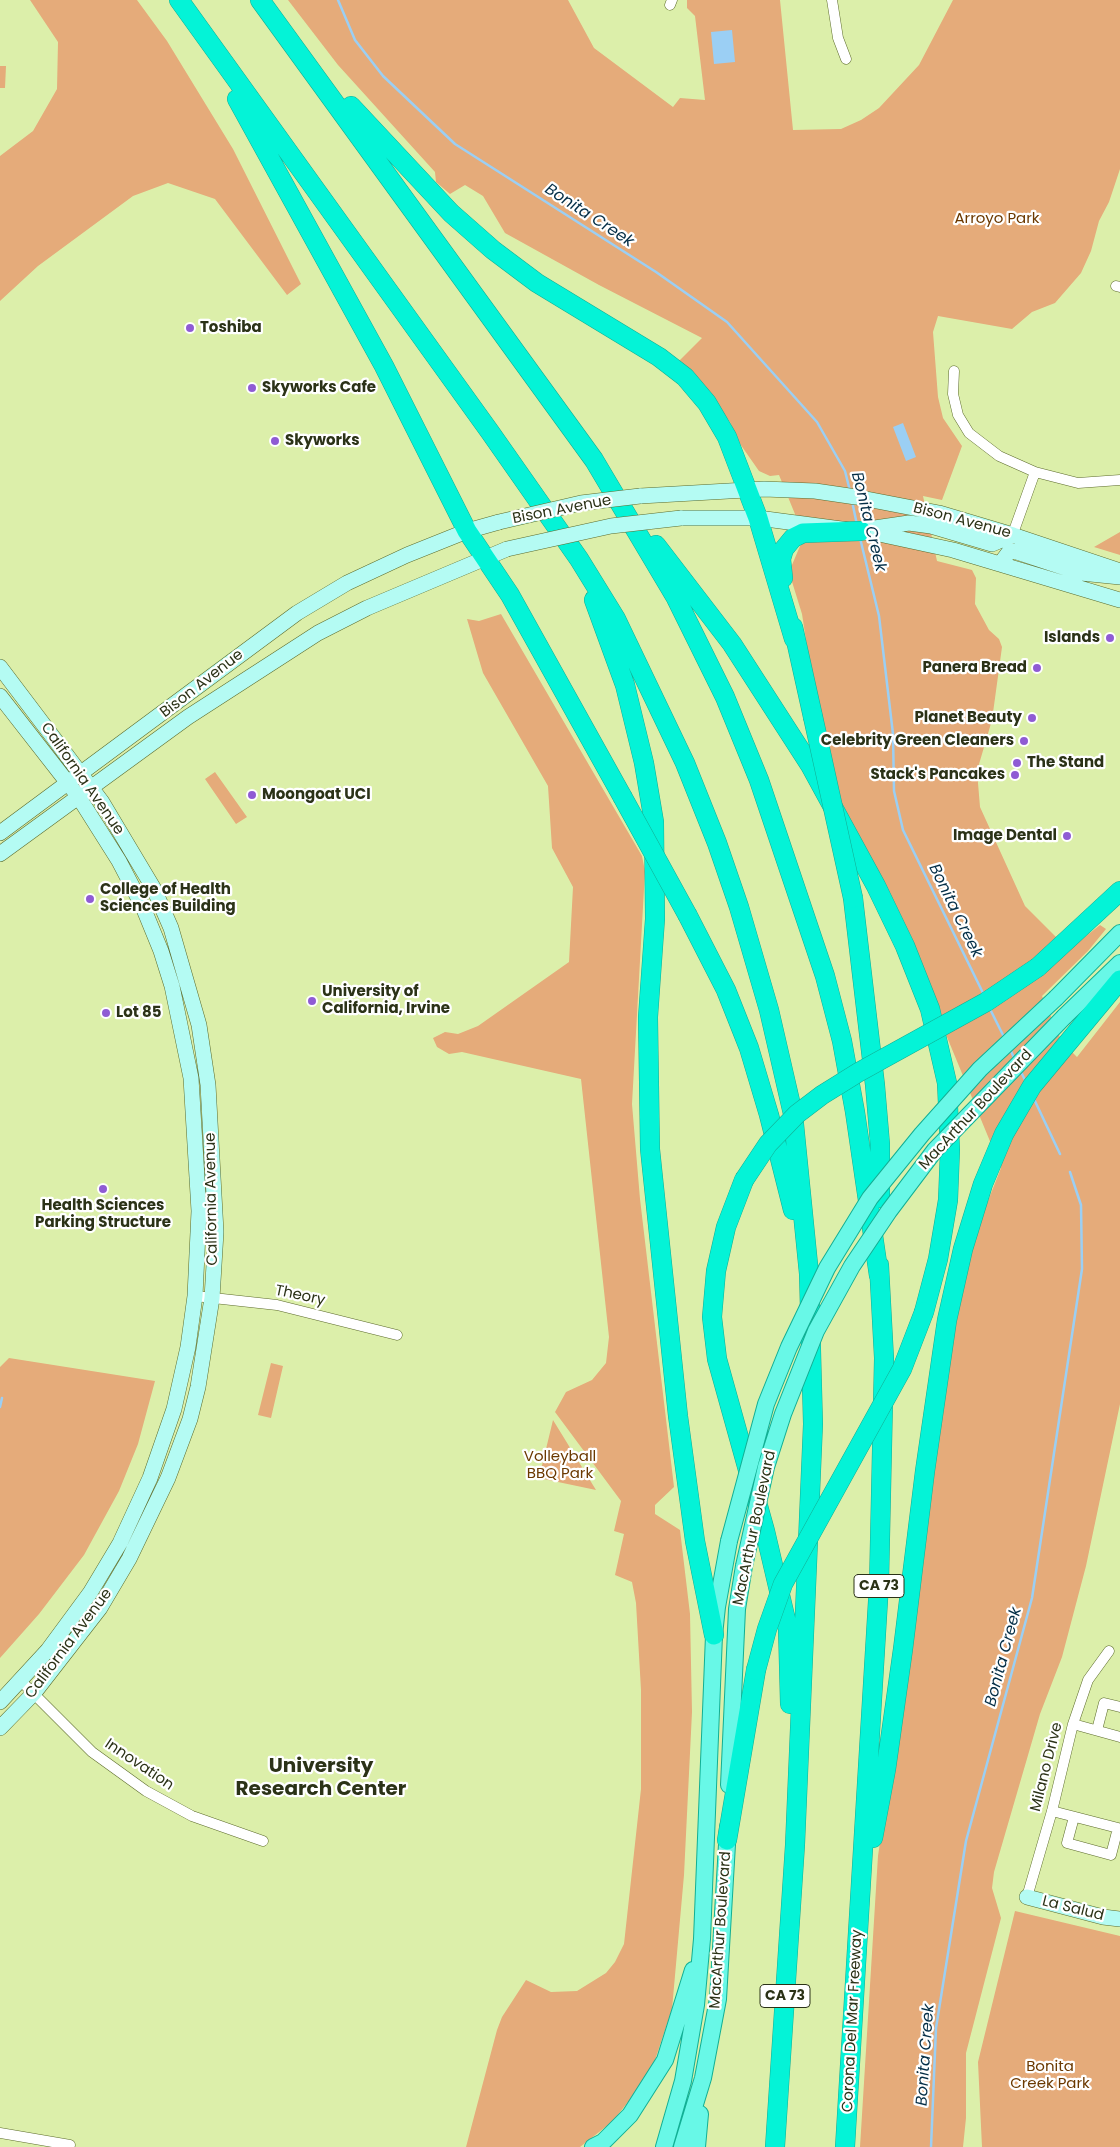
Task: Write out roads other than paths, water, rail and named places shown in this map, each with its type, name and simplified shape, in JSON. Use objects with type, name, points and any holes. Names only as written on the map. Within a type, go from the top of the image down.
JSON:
[{"type":"highway","points":[[178,0],[490,432],[579,559],[616,619],[685,763],[717,843],[739,906],[769,1010],[793,1114],[809,1274]]},
{"type":"highway","points":[[260,0],[594,460],[676,598],[725,697],[759,780],[825,976],[842,1041],[855,1112],[879,1276]]},
{"type":"highway","points":[[274,19],[392,152],[450,213],[493,250],[537,283],[659,356],[685,377],[707,403],[727,438],[758,518],[794,639]]},
{"type":"highway","points":[[198,28],[384,366],[468,531],[510,595],[688,916],[726,990],[749,1048],[769,1115],[809,1274]]},
{"type":"highway","points":[[606,480],[732,644],[810,765],[876,886],[905,946],[926,1000],[947,1083],[950,1150],[948,1200],[938,1259],[924,1312],[902,1369],[784,1584],[767,1629],[756,1670],[727,1840]]},
{"type":"highway","points":[[861,531],[803,533],[793,538],[784,548],[781,559],[794,639],[853,898],[880,1144],[879,1276]]},
{"type":"highway","points":[[579,559],[626,685],[644,763],[654,822],[655,919],[648,1017],[650,1150],[678,1416],[695,1541],[714,1635]]},
{"type":"highway","points":[[795,1845],[788,1630],[765,1531],[717,1359],[712,1317],[716,1271],[726,1227],[744,1180],[768,1144],[797,1114],[822,1095],[859,1072],[986,1002],[1038,967],[1120,891]]},
{"type":"highway","points":[[860,1896],[886,1769],[947,1320],[963,1249],[983,1184],[1004,1134],[1032,1086],[1120,980]]},
{"type":"highway","name":"CA 73","points":[[775,2147],[795,1845],[813,1424],[809,1274]]},
{"type":"highway","name":"CA 73","points":[[860,1896],[879,1584],[884,1358],[879,1276]]},
{"type":"highway","name":"Corona Del Mar Freeway","points":[[846,2147],[860,1896]]},
{"type":"main road","name":"Bison Avenue","points":[[0,834],[297,613],[347,582],[468,531],[499,522],[581,503],[746,490],[823,492],[889,502],[939,513],[1014,535],[1120,570]]},
{"type":"main road","name":"Bison Avenue","points":[[0,854],[233,686],[318,633],[367,608],[507,549],[611,526],[681,518],[758,518],[861,531],[953,550],[1120,600]]},
{"type":"main road","points":[[861,531],[874,527],[909,523],[942,529],[992,544],[1014,535]]},
{"type":"main road","points":[[1000,564],[1009,552],[1014,551],[1080,573],[1120,577]]},
{"type":"main road","name":"California Avenue","points":[[0,667],[75,778],[78,796],[119,861],[143,907],[161,951],[182,1029],[191,1078],[199,1211],[195,1296],[180,1384],[150,1478],[120,1542],[90,1593],[48,1650],[0,1702]]},
{"type":"main road","name":"California Avenue","points":[[0,696],[75,778],[92,788],[154,889],[171,928],[199,1025],[208,1085],[216,1232],[212,1298],[198,1387],[190,1419],[159,1500],[130,1559],[100,1608],[34,1693],[0,1728]]},
{"type":"main road","name":"MacArthur Boulevard","points":[[664,2147],[683,2081],[696,2005],[702,1939],[714,1635],[717,1607],[729,1541],[766,1404],[789,1346],[827,1268],[870,1198],[922,1134],[980,1069],[1056,998],[1120,933]]},
{"type":"main road","name":"MacArthur Boulevard","points":[[682,2147],[703,2078],[718,1990],[727,1840],[737,1609],[744,1566],[766,1467],[783,1414],[816,1331],[852,1266],[889,1211],[936,1150],[1064,1017],[1120,963]]},
{"type":"main road","name":"La Salud","points":[[1027,1897],[1102,1917],[1120,1919]]},
{"type":"main road","points":[[593,2147],[603,2142],[630,2115],[665,2060],[702,1939]]},
{"type":"main road","points":[[697,2147],[703,2078]]},
{"type":"street","points":[[832,0],[838,38],[846,59]]},
{"type":"street","points":[[954,371],[953,394],[958,414],[969,432],[999,456],[1035,472],[1078,483],[1120,480]]},
{"type":"street","points":[[1000,564],[1014,535],[1035,472]]},
{"type":"street","name":"Theory","points":[[195,1296],[292,1308],[397,1335]]},
{"type":"street","name":"Milano Drive","points":[[1027,1897],[1052,1811],[1073,1724],[1088,1680],[1109,1651]]},
{"type":"street","name":"Innovation","points":[[20,1680],[92,1752],[146,1792],[192,1816],[263,1841]]},
{"type":"street","points":[[1097,1730],[1104,1703],[1120,1707]]},
{"type":"street","points":[[1073,1724],[1120,1737]]},
{"type":"street","points":[[1052,1811],[1118,1828],[1111,1855],[1068,1843],[1074,1817]]},
{"type":"street","points":[[0,2133],[70,2145]]},
{"type":"water","points":[[732,30],[735,62],[714,64],[711,32]]},
{"type":"water","points":[[903,423],[916,457],[906,461],[893,427]]},
{"type":"waterway","name":"Bonita Creek","points":[[338,0],[355,40],[383,76],[455,144],[656,272],[727,322],[817,422],[845,471],[850,491]]},
{"type":"waterway","name":"Bonita Creek","points":[[852,501],[857,525]]},
{"type":"waterway","name":"Bonita Creek","points":[[860,538],[879,616],[893,734],[894,791],[903,830],[984,995]]},
{"type":"waterway","name":"Bonita Creek","points":[[990,1009],[1004,1037]]},
{"type":"waterway","name":"Bonita Creek","points":[[1010,1049],[1015,1060]]},
{"type":"waterway","name":"Bonita Creek","points":[[1021,1072],[1026,1082]]},
{"type":"waterway","name":"Bonita Creek","points":[[1034,1099],[1060,1154]]},
{"type":"waterway","name":"Bonita Creek","points":[[931,2147],[936,2028],[966,1841],[1032,1598],[1082,1269],[1081,1205],[1070,1172]]},
{"type":"waterway","points":[[0,1407],[2,1398]]},
{"type":"place","name":"Toshiba","points":[[190,328]]},
{"type":"place","name":"Skyworks Cafe","points":[[252,388]]},
{"type":"place","name":"Skyworks","points":[[275,441]]},
{"type":"place","name":"Islands","points":[[1110,638]]},
{"type":"place","name":"Panera Bread","points":[[1037,668]]},
{"type":"place","name":"Planet Beauty","points":[[1032,718]]},
{"type":"place","name":"Celebrity Green Cleaners","points":[[1024,741]]},
{"type":"place","name":"The Stand","points":[[1017,763]]},
{"type":"place","name":"Stack's Pancakes","points":[[1015,775]]},
{"type":"place","name":"Moongoat UCI","points":[[252,795]]},
{"type":"place","name":"Image Dental","points":[[1067,836]]},
{"type":"place","name":"College of Health Sciences Building","points":[[90,899]]},
{"type":"place","name":"University of California, Irvine","points":[[312,1001]]},
{"type":"place","name":"Lot 85","points":[[106,1013]]},
{"type":"place","name":"Health Sciences Parking Structure","points":[[103,1189]]},
{"type":"district","name":"University Research Center","points":[[321,1778]]},
{"type":"park label","name":"Arroyo Park","points":[[997,219]]},
{"type":"park label","name":"Volleyball BBQ Park","points":[[560,1466]]},
{"type":"park label","name":"Bonita Creek Park","points":[[1050,2076]]}]
